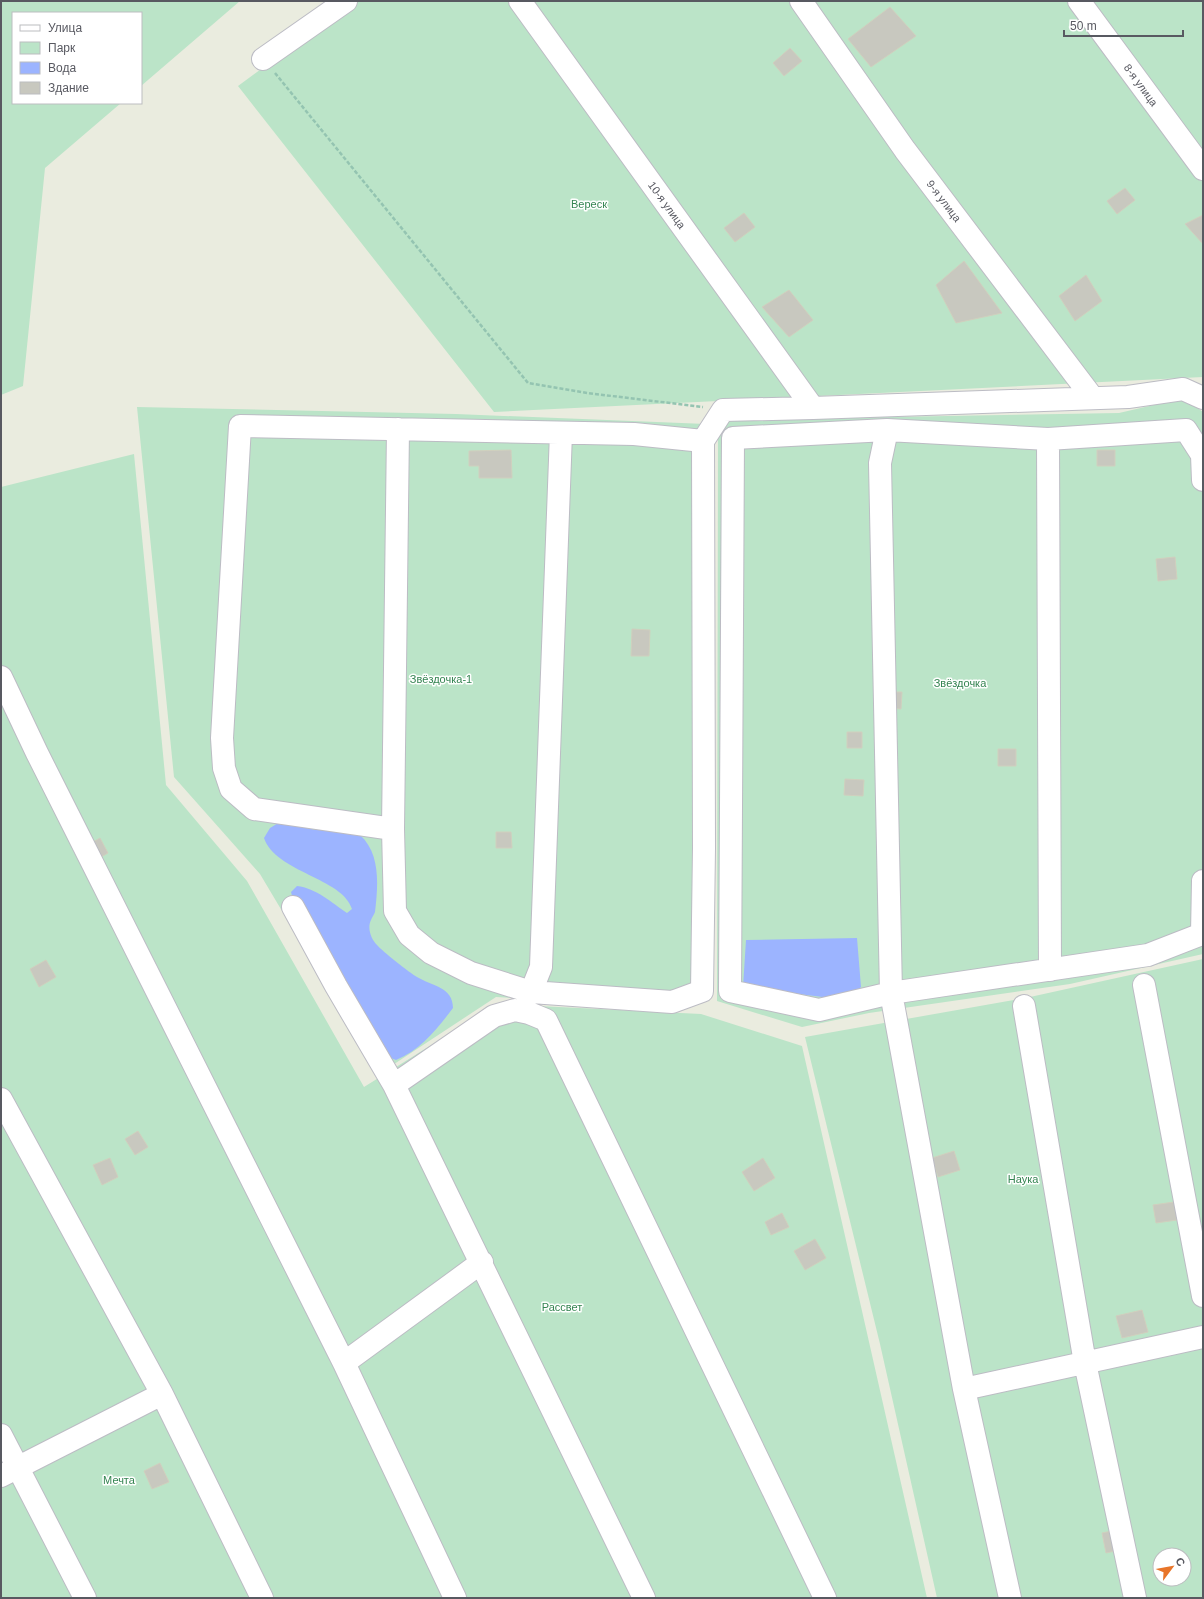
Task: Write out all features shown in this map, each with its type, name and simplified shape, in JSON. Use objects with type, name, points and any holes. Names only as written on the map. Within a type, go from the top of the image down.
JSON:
[{"type":"street","points":[[263,59],[346,1]]},
{"type":"street","name":"10-я улица","points":[[520,1],[813,408]]},
{"type":"street","name":"9-я улица","points":[[801,1],[905,150],[1092,397]]},
{"type":"street","name":"8-я улица","points":[[1079,1],[1203,170]]},
{"type":"street","points":[[398,429],[393,829],[395,911],[409,935],[431,953],[471,973],[530,992],[672,1002],[702,990],[704,848],[703,442],[723,410],[1128,397],[1183,389],[1203,398]]},
{"type":"street","points":[[393,829],[254,809],[231,789],[224,768],[222,738],[240,426],[634,434],[703,442]]},
{"type":"street","points":[[887,430],[880,463],[891,993],[964,1389],[1010,1598]]},
{"type":"street","points":[[1203,480],[1202,455],[1186,430],[1048,439],[887,430],[733,438],[730,991],[819,1010],[891,993],[1148,955],[1202,934],[1203,881]]},
{"type":"street","points":[[530,992],[541,967],[561,433]]},
{"type":"street","points":[[1048,439],[1050,970]]},
{"type":"street","points":[[1,677],[37,753],[344,1363],[455,1598]]},
{"type":"street","points":[[293,907],[336,986],[394,1085],[482,1262],[644,1598]]},
{"type":"street","points":[[1144,985],[1203,1296]]},
{"type":"street","points":[[1024,1006],[1086,1363],[1135,1598]]},
{"type":"street","points":[[394,1085],[494,1016],[515,1010],[529,1012],[546,1020],[825,1598]]},
{"type":"street","points":[[1,1098],[162,1394],[262,1598]]},
{"type":"street","points":[[344,1363],[482,1262]]},
{"type":"street","points":[[964,1389],[1203,1337]]},
{"type":"street","points":[[10,1471],[162,1394]]},
{"type":"street","points":[[1,1435],[10,1471],[85,1598]]},
{"type":"path","points":[[263,59],[528,383],[587,393],[723,410]]},
{"type":"green space","points":[[1,1],[240,1],[142,85],[142,12],[12,12],[12,104],[120,104],[45,168],[23,386],[1,395]]},
{"type":"green space","name":"Вереск","points":[[353,1],[1203,1],[1203,377],[494,412],[238,86]]},
{"type":"green space","name":"Звёздочка","points":[[1184,398],[1203,412],[1203,954],[1070,984],[869,1013],[802,1027],[717,1001],[718,420],[1119,413]]},
{"type":"green space","name":"Звёздочка-1","points":[[137,407],[456,414],[706,424],[704,998],[678,1007],[496,997],[379,1074],[260,874],[174,777]]},
{"type":"green space","name":"Рассвет","points":[[134,454],[166,785],[247,881],[364,1087],[497,1004],[701,1014],[802,1046],[927,1598],[1,1598],[1,487]]},
{"type":"green space","name":"Наука","points":[[1203,959],[1203,1598],[937,1598],[880,1344],[805,1037],[1030,997]]},
{"type":"water","points":[[280,822],[319,830],[351,830],[360,835],[372,851],[375,861],[377,881],[375,912],[369,926],[373,940],[384,952],[408,971],[446,991],[452,1001],[453,1008],[441,1024],[421,1045],[405,1056],[396,1060],[388,1057],[294,903],[291,892],[297,886],[304,887],[317,893],[347,913],[352,909],[346,898],[336,890],[281,859],[271,850],[264,838],[270,828]]},
{"type":"water","points":[[857,938],[861,987],[847,1000],[743,987],[746,940]]},
{"type":"building","points":[[890,7],[916,36],[871,67],[848,39]]},
{"type":"building","points":[[790,48],[802,61],[784,76],[773,63]]},
{"type":"building","points":[[1125,188],[1135,200],[1117,214],[1107,201]]},
{"type":"building","points":[[744,213],[755,227],[735,242],[724,228]]},
{"type":"building","points":[[1203,215],[1203,244],[1185,224]]},
{"type":"building","points":[[964,261],[1002,313],[956,323],[936,285]]},
{"type":"building","points":[[1086,275],[1102,301],[1075,321],[1059,296]]},
{"type":"building","points":[[789,290],[813,320],[789,337],[762,307]]},
{"type":"building","points":[[511,450],[512,478],[479,478],[479,466],[469,466],[469,451]]},
{"type":"building","points":[[1097,450],[1115,450],[1115,466],[1097,466]]},
{"type":"building","points":[[1175,557],[1177,579],[1158,581],[1156,559]]},
{"type":"building","points":[[632,629],[650,630],[649,656],[631,656]]},
{"type":"building","points":[[889,692],[902,692],[901,709],[889,708]]},
{"type":"building","points":[[847,732],[862,732],[862,748],[847,748]]},
{"type":"building","points":[[998,749],[1016,749],[1016,766],[998,766]]},
{"type":"building","points":[[845,779],[864,780],[863,796],[844,795]]},
{"type":"building","points":[[496,832],[511,832],[512,848],[496,848]]},
{"type":"building","points":[[100,838],[108,853],[94,861],[86,846]]},
{"type":"building","points":[[46,960],[56,977],[39,987],[30,969]]},
{"type":"building","points":[[138,1131],[148,1147],[135,1155],[125,1139]]},
{"type":"building","points":[[954,1151],[960,1170],[938,1177],[932,1158]]},
{"type":"building","points":[[110,1158],[118,1177],[102,1185],[93,1165]]},
{"type":"building","points":[[763,1158],[775,1178],[754,1191],[742,1172]]},
{"type":"building","points":[[1181,1201],[1184,1219],[1156,1223],[1153,1205]]},
{"type":"building","points":[[782,1213],[789,1227],[771,1235],[765,1222]]},
{"type":"building","points":[[815,1239],[826,1258],[805,1270],[794,1251]]},
{"type":"building","points":[[1142,1310],[1148,1332],[1122,1338],[1116,1316]]},
{"type":"building","points":[[160,1463],[169,1482],[152,1489],[144,1471]]},
{"type":"building","points":[[1121,1529],[1125,1549],[1106,1553],[1102,1533]]},
{"type":"park label","name":"Мечта","points":[[119,1480]]}]
